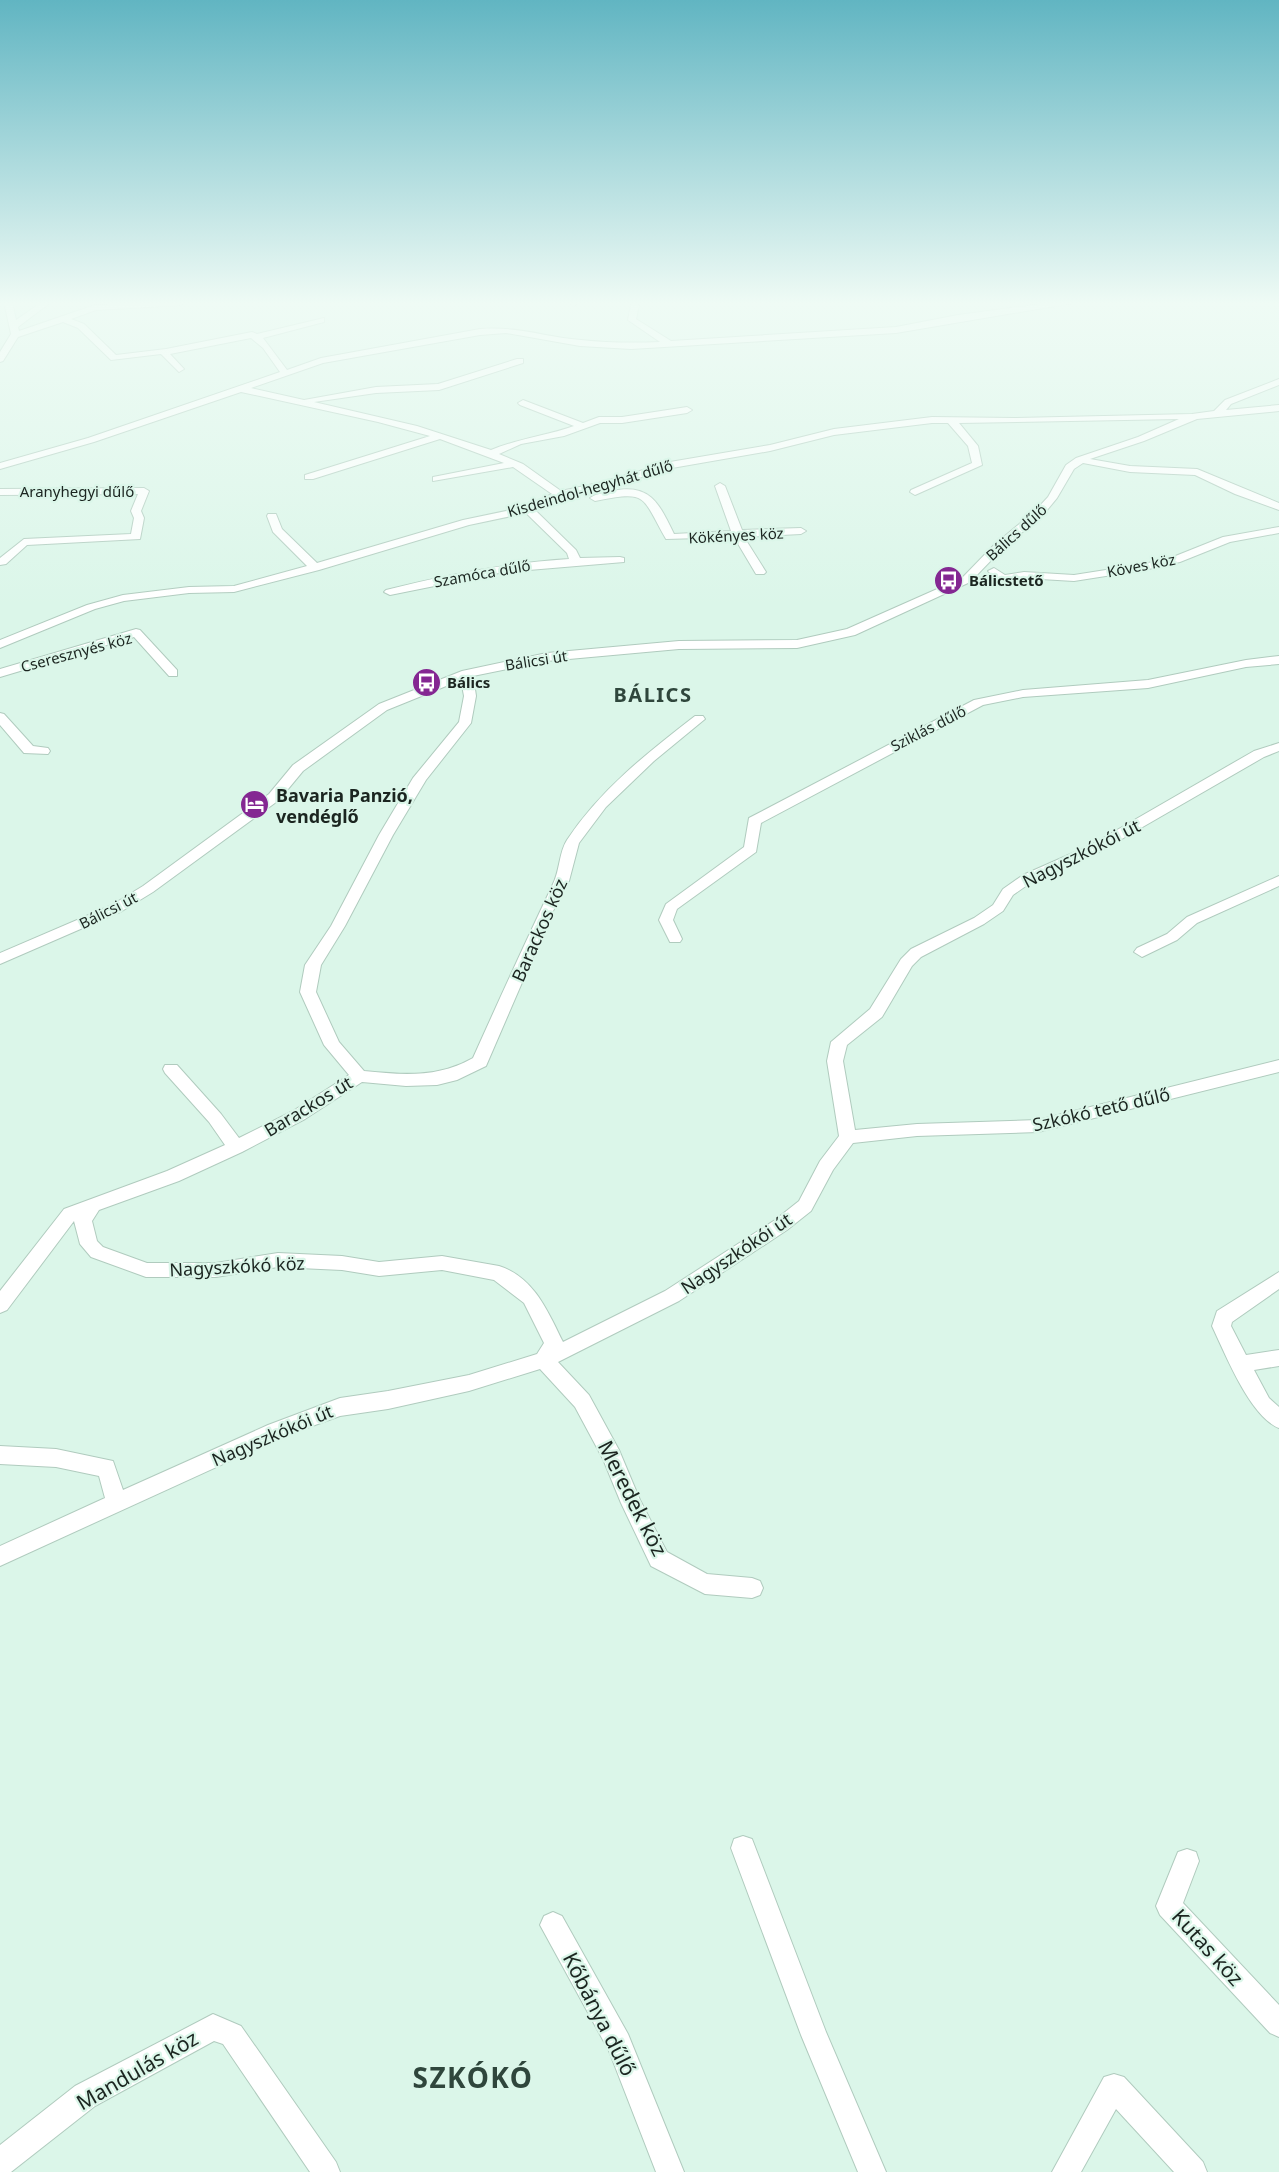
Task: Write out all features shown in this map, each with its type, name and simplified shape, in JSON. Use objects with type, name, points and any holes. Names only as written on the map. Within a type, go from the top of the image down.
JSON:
[{"type":"street","points":[[0,466],[91,440],[199,403]]},
{"type":"street","points":[[306,403],[375,417],[440,436],[490,454],[515,464],[556,496]]},
{"type":"street","points":[[524,403],[583,426]]},
{"type":"street","points":[[1218,413],[1227,403]]},
{"type":"street","name":"Bálics dűlő","points":[[976,569],[998,547],[1039,513],[1052,498],[1070,467],[1080,460],[1099,450],[1161,431],[1195,416],[1279,408]]},
{"type":"street","points":[[490,454],[518,442],[561,434],[599,420],[622,420],[687,410]]},
{"type":"street","name":"Kisdeindol-hegyhát dűlő","points":[[0,644],[91,607],[123,598],[189,590],[234,589],[315,568],[467,522],[528,509],[556,496],[605,485],[670,465],[770,447],[834,432],[950,420],[1014,421],[1195,416]]},
{"type":"street","points":[[915,492],[977,465],[976,455],[967,436],[950,420]]},
{"type":"street","points":[[309,477],[440,436]]},
{"type":"street","points":[[1080,460],[1130,469],[1197,472],[1239,492],[1279,507]]},
{"type":"street","points":[[437,479],[515,464]]},
{"type":"street","points":[[720,486],[738,535],[760,572]]},
{"type":"street","name":"Aranyhegyi dűlő","points":[[0,492],[144,491],[136,511],[140,518],[136,537],[24,542],[2,562]]},
{"type":"street","name":"Kökényes köz","points":[[556,496],[575,501],[632,492],[642,495],[657,509],[670,537],[801,531]]},
{"type":"street","points":[[528,509],[572,552],[575,560]]},
{"type":"street","points":[[272,516],[277,530],[315,568]]},
{"type":"street","name":"Köves köz","points":[[1000,579],[1024,575],[1074,578],[1144,567],[1176,560],[1227,539],[1279,530]]},
{"type":"street","name":"Szamóca dűlő","points":[[390,592],[442,578],[493,568],[575,560],[620,560]]},
{"type":"street","points":[[976,569],[992,570],[1000,575],[1000,579]]},
{"type":"street","name":"Bálicsi út","points":[[0,959],[117,908],[148,889],[274,797],[298,768],[371,714],[442,682],[466,674],[546,657],[679,645],[758,645],[817,641],[874,623],[966,580],[976,569]]},
{"type":"street","name":"Bálicsi út","points":[[966,580],[986,583],[1000,579]]},
{"type":"street","name":"Cseresznyés köz","points":[[0,673],[136,633],[173,673]]},
{"type":"street","name":"Sziklás dűlő","points":[[675,939],[666,920],[671,907],[751,849],[754,821],[981,701],[1009,696],[1102,690],[1147,684],[1237,665],[1279,660]]},
{"type":"street","name":"Barackos út","points":[[0,1305],[70,1214],[92,1208],[112,1196],[173,1176],[236,1147],[299,1115],[359,1076],[332,1045],[308,992],[313,965],[338,926],[386,835],[420,778],[465,723],[470,696],[466,674]]},
{"type":"street","points":[[0,717],[29,750],[43,751]]},
{"type":"street","name":"Barackos köz","points":[[359,1076],[416,1082],[465,1072],[480,1062],[546,911],[562,881],[573,843],[601,804],[649,758],[699,719]]},
{"type":"street","name":"Nagyszkókói út","points":[[0,1556],[275,1431],[340,1407],[388,1400],[469,1383],[544,1360],[672,1296],[781,1225],[805,1206],[826,1166],[848,1137],[835,1061],[839,1042],[876,1014],[906,963],[916,953],[998,908],[1008,892],[1028,878],[1096,848],[1259,754],[1279,747]]},
{"type":"street","points":[[1142,952],[1172,937],[1192,920],[1279,881]]},
{"type":"street","name":"Szkókó tető dűlő","points":[[848,1137],[917,1130],[1038,1126],[1279,1066]]},
{"type":"street","points":[[171,1069],[215,1118],[236,1147]]},
{"type":"street","name":"Nagyszkókó köz","points":[[92,1208],[82,1220],[89,1244],[97,1252],[112,1259],[146,1270],[216,1270],[278,1260],[342,1263],[379,1269],[442,1263],[500,1273],[531,1298],[554,1344],[544,1360]]},
{"type":"street","points":[[1279,1279],[1224,1317],[1221,1326],[1262,1404],[1279,1419]]},
{"type":"street","points":[[1240,1364],[1279,1358]]},
{"type":"street","name":"Meredek köz","points":[[544,1360],[582,1401],[612,1456],[631,1503],[659,1559],[705,1584],[752,1588]]},
{"type":"street","points":[[0,1455],[56,1458],[91,1467],[106,1467],[117,1503]]},
{"type":"street","points":[[743,1848],[814,2035],[872,2172]]},
{"type":"street","name":"Kutas köz","points":[[1187,1861],[1169,1906],[1279,2024]]},
{"type":"street","name":"Kőbánya dűlő","points":[[553,1925],[619,2043],[670,2172]]},
{"type":"street","name":"Mandulás köz","points":[[0,2163],[85,2096],[213,2027],[232,2035],[326,2172]]},
{"type":"street","points":[[1066,2172],[1114,2087],[1193,2172]]},
{"type":"place","name":"Bálicstető","points":[[948,580]]},
{"type":"place","name":"Bálics","points":[[426,682]]},
{"type":"place","name":"Bavaria Panzió, vendéglő","points":[[255,805]]},
{"type":"district","name":"BÁLICS","points":[[653,694]]},
{"type":"district","name":"SZKÓKÓ","points":[[473,2077]]}]
